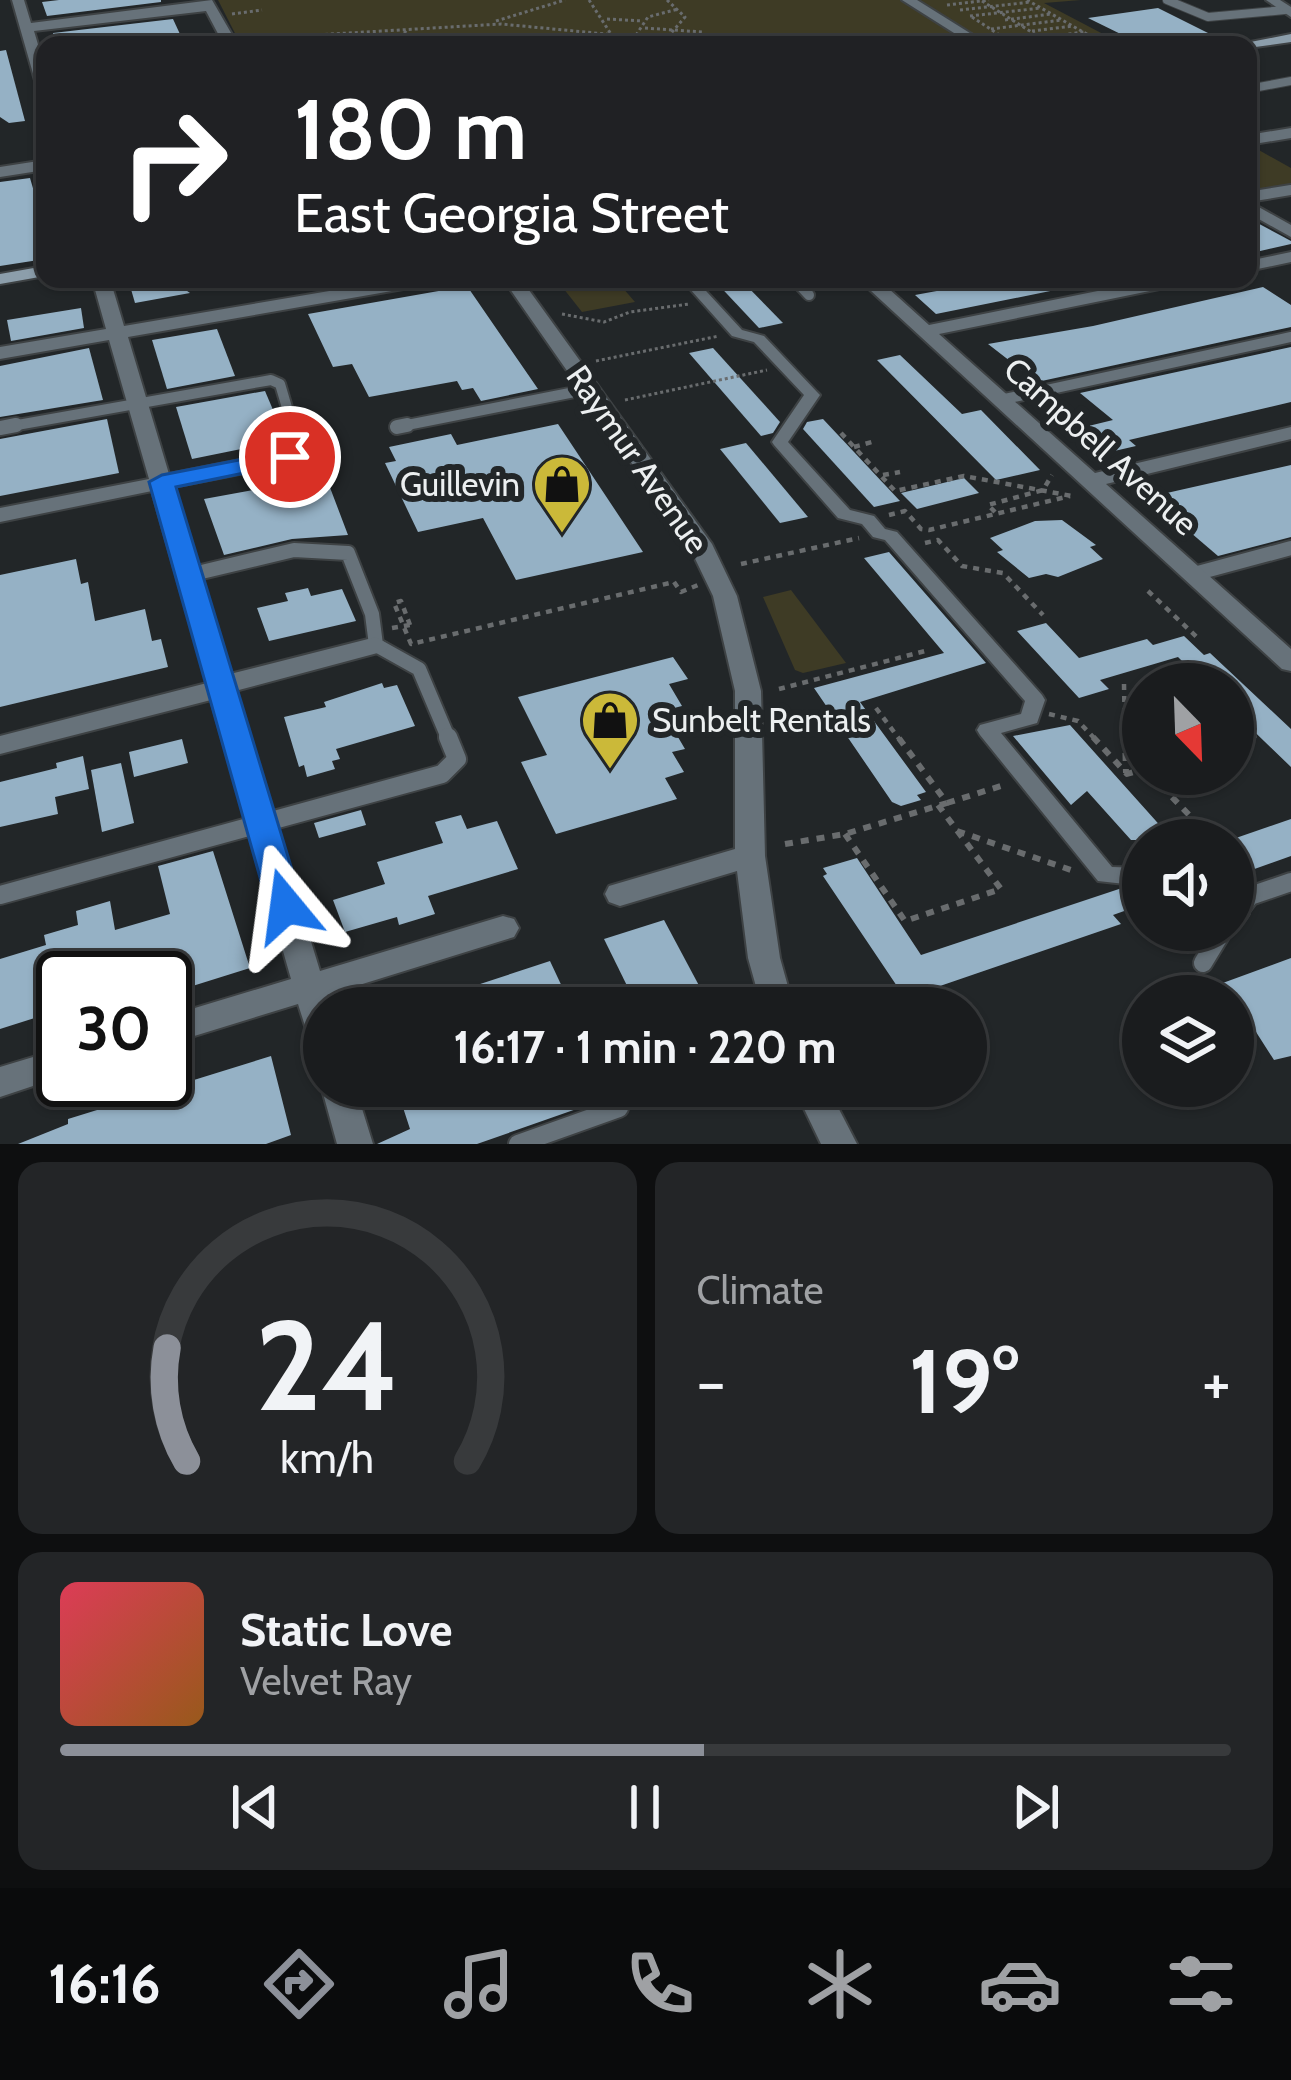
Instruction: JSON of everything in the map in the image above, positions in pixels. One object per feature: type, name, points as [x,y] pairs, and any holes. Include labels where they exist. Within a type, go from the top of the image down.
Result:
[{"type":"main road","points":[[1257,43],[1291,38]]},
{"type":"main road","points":[[0,279],[36,273]]},
{"type":"street","points":[[18,0],[36,61]]},
{"type":"street","points":[[908,0],[967,36]]},
{"type":"street","points":[[5,22],[210,8],[226,36]]},
{"type":"street","points":[[1257,139],[1291,133]]},
{"type":"street","points":[[0,172],[36,166]]},
{"type":"street","points":[[1257,208],[1291,232]]},
{"type":"street","points":[[1257,264],[1291,257]]},
{"type":"street","points":[[104,288],[309,987]]},
{"type":"street","points":[[0,353],[347,288]]},
{"type":"street","name":"Raymur Avenue","points":[[518,288],[700,544],[736,625],[748,691],[750,856],[772,987]]},
{"type":"street","points":[[696,288],[736,333],[759,339],[812,395],[781,442],[844,514],[891,536],[1035,700],[1030,718],[987,730],[1106,875],[1122,876]]},
{"type":"street","name":"Campbell Avenue","points":[[877,288],[1000,400],[1081,490],[1194,574],[1291,663]]},
{"type":"street","points":[[925,332],[1140,288]]},
{"type":"street","points":[[1081,490],[1291,433]]},
{"type":"street","points":[[0,515],[290,457]]},
{"type":"street","points":[[0,746],[376,645]]},
{"type":"street","points":[[620,894],[750,856]]},
{"type":"street","points":[[312,987],[503,928]]},
{"type":"street","points":[[192,1023],[303,990]]},
{"type":"street","points":[[0,1082],[36,1071]]},
{"type":"street","points":[[344,1107],[355,1144]]},
{"type":"street","points":[[820,1107],[839,1144]]},
{"type":"lane","points":[[1167,0],[1185,14],[1205,18],[1282,5]]},
{"type":"lane","points":[[1257,87],[1291,81]]},
{"type":"lane","points":[[1257,199],[1291,190]]},
{"type":"lane","points":[[802,288],[809,295]]},
{"type":"lane","points":[[1000,400],[1291,337]]},
{"type":"lane","points":[[0,428],[254,380],[278,381],[295,422],[290,457]]},
{"type":"lane","points":[[397,427],[590,388]]},
{"type":"lane","points":[[0,895],[442,774],[457,759],[419,669],[376,645],[372,614],[348,554],[341,549],[316,548],[189,575]]},
{"type":"lane","points":[[1194,574],[1291,548]]},
{"type":"lane","points":[[1254,895],[1291,882]]},
{"type":"lane","points":[[1202,964],[1210,951]]},
{"type":"lane","points":[[518,1144],[620,1108]]},
{"type":"path","points":[[305,36],[468,25],[514,18],[565,0]]},
{"type":"path","points":[[589,0],[612,34]]},
{"type":"path","points":[[667,0],[686,17],[669,36]]},
{"type":"path","points":[[925,11],[986,0],[1038,36]]},
{"type":"path","points":[[960,10],[1029,1],[1091,36]]},
{"type":"path","points":[[210,8],[262,10]]},
{"type":"path","points":[[605,19],[643,21],[678,8]]},
{"type":"path","points":[[970,16],[1041,8]]},
{"type":"path","points":[[1004,20],[1051,14]]},
{"type":"path","points":[[991,29],[1062,20]]},
{"type":"path","points":[[643,21],[645,28]]},
{"type":"path","points":[[468,25],[541,26],[640,36]]},
{"type":"path","points":[[1032,31],[1073,26]]},
{"type":"path","points":[[636,35],[645,28],[702,32]]},
{"type":"path","points":[[1046,29],[1065,36],[1084,32]]},
{"type":"path","points":[[404,31],[410,36]]},
{"type":"path","points":[[562,314],[604,322],[630,312],[707,301]]},
{"type":"path","points":[[596,361],[736,333]]},
{"type":"path","points":[[626,400],[748,374]]},
{"type":"path","points":[[841,434],[896,491],[964,476],[1042,490],[1081,490]]},
{"type":"path","points":[[854,447],[872,442]]},
{"type":"path","points":[[996,513],[988,505],[1042,490],[1055,470]]},
{"type":"path","points":[[881,476],[901,472]]},
{"type":"path","points":[[742,564],[873,527],[905,511],[921,529],[929,530],[1081,490]]},
{"type":"path","points":[[929,530],[962,566],[1003,573],[1043,615]]},
{"type":"path","points":[[902,548],[938,540]]},
{"type":"path","points":[[410,625],[401,601],[394,603],[411,644],[674,582],[681,592],[704,580]]},
{"type":"path","points":[[1148,591],[1200,640]]},
{"type":"path","points":[[779,689],[929,650]]},
{"type":"path","points":[[845,834],[905,921],[1001,889],[876,708]]},
{"type":"path","points":[[1032,710],[1078,721],[1122,768]]},
{"type":"path","points":[[1254,736],[1258,735]]},
{"type":"path","points":[[785,844],[845,834],[1026,778]]},
{"type":"path","points":[[1169,795],[1192,819]]},
{"type":"path","points":[[957,831],[1075,871],[1106,875]]},
{"type":"shaded area","points":[[218,0],[903,0],[961,36],[236,36]]},
{"type":"shaded area","points":[[915,0],[1081,0],[1044,3],[1107,36],[977,36]]},
{"type":"shaded area","points":[[1257,149],[1291,168],[1291,186],[1257,192]]},
{"type":"shaded area","points":[[563,288],[623,288],[635,302],[582,312]]},
{"type":"shaded area","points":[[791,590],[846,663],[803,673],[795,670],[763,597]]},
{"type":"building","points":[[42,2],[161,2],[47,16]]},
{"type":"building","points":[[1158,8],[1214,36],[1125,36],[1088,18]]},
{"type":"building","points":[[173,19],[181,36],[54,36]]},
{"type":"building","points":[[6,50],[25,121],[9,123],[0,117],[0,51]]},
{"type":"building","points":[[30,178],[36,199],[36,260],[0,266],[0,182]]},
{"type":"building","points":[[1257,223],[1291,241],[1257,252]]},
{"type":"building","points":[[1263,287],[1291,305],[1291,327],[1037,382],[988,344],[1093,326]]},
{"type":"building","points":[[131,288],[183,288],[190,293],[135,303]]},
{"type":"building","points":[[468,288],[538,389],[481,401],[473,388],[462,390],[457,381],[369,397],[352,364],[333,367],[308,314]]},
{"type":"building","points":[[721,288],[749,288],[783,323],[759,328]]},
{"type":"building","points":[[953,288],[1065,288],[936,314],[915,295]]},
{"type":"building","points":[[81,308],[84,328],[11,341],[7,320]]},
{"type":"building","points":[[217,329],[235,376],[167,389],[152,340]]},
{"type":"building","points":[[1291,347],[1291,402],[1129,440],[1136,446],[1097,455],[1068,431],[1113,420],[1080,393]]},
{"type":"building","points":[[89,348],[103,400],[0,417],[0,366]]},
{"type":"building","points":[[713,348],[780,422],[773,433],[761,436],[689,353]]},
{"type":"building","points":[[900,355],[962,414],[981,410],[1040,470],[996,480],[877,360]]},
{"type":"building","points":[[265,391],[282,431],[281,441],[192,459],[176,407]]},
{"type":"building","points":[[107,419],[119,473],[0,496],[0,439]]},
{"type":"building","points":[[823,419],[900,501],[874,507],[803,429],[807,422]]},
{"type":"building","points":[[558,424],[643,552],[516,580],[483,518],[418,532],[385,463],[396,461],[389,447],[451,434],[457,445]]},
{"type":"building","points":[[746,443],[808,517],[780,523],[720,449]]},
{"type":"building","points":[[1291,465],[1291,537],[1218,556],[1149,497]]},
{"type":"building","points":[[326,477],[348,535],[292,539],[224,555],[204,499]]},
{"type":"building","points":[[964,478],[979,493],[917,509],[901,493]]},
{"type":"building","points":[[1062,520],[1096,545],[1090,547],[1103,559],[1058,577],[1029,578],[997,552],[1003,550],[990,538],[1035,521]]},
{"type":"building","points":[[889,552],[986,663],[860,702],[926,792],[917,795],[921,800],[901,806],[892,802],[814,688],[944,653],[864,558]]},
{"type":"building","points":[[76,559],[81,584],[88,582],[95,621],[145,609],[152,641],[161,639],[168,667],[0,707],[0,575]]},
{"type":"building","points":[[308,588],[311,596],[342,589],[356,621],[269,641],[257,608],[288,601],[285,593]]},
{"type":"building","points":[[1046,623],[1079,658],[1147,639],[1153,645],[1184,636],[1221,663],[1184,663],[1178,657],[1158,663],[1122,663],[1122,674],[1100,680],[1109,689],[1079,698],[1017,631]]},
{"type":"building","points":[[673,657],[688,679],[669,684],[682,706],[670,709],[683,730],[675,732],[685,749],[672,752],[684,772],[665,778],[677,799],[556,834],[521,762],[547,755],[518,697]]},
{"type":"building","points":[[382,683],[384,688],[397,685],[415,726],[336,749],[340,759],[332,761],[335,769],[307,777],[304,765],[299,767],[284,717],[326,707],[324,702]]},
{"type":"building","points":[[1254,694],[1291,729],[1291,767],[1254,731]]},
{"type":"building","points":[[1070,725],[1122,783],[1122,795],[1133,795],[1154,819],[1122,819],[1122,830],[1087,791],[1071,805],[1013,736]]},
{"type":"building","points":[[182,739],[188,763],[134,777],[129,752]]},
{"type":"building","points":[[83,756],[89,789],[55,797],[58,814],[0,827],[0,782],[57,768],[56,763]]},
{"type":"building","points":[[121,763],[134,823],[102,832],[91,770]]},
{"type":"building","points":[[361,810],[366,825],[319,838],[314,823]]},
{"type":"building","points":[[461,815],[467,829],[497,821],[518,869],[428,896],[435,914],[399,925],[397,917],[345,932],[333,900],[385,884],[377,862],[443,843],[435,822]]},
{"type":"building","points":[[1291,819],[1291,856],[1254,869],[1254,832]]},
{"type":"building","points":[[213,851],[250,968],[192,986],[192,951],[36,951],[36,1018],[0,1029],[0,959],[46,945],[44,935],[78,925],[76,911],[110,901],[115,930],[170,914],[158,866]]},
{"type":"building","points":[[857,858],[921,955],[1122,888],[1122,912],[1113,915],[1121,924],[937,987],[898,987],[823,876],[827,874],[823,868]]},
{"type":"building","points":[[664,920],[700,987],[628,987],[604,939]]},
{"type":"building","points":[[1291,958],[1291,1056],[1274,1060],[1254,1029],[1254,975],[1245,975]]},
{"type":"building","points":[[550,961],[562,987],[471,987]]},
{"type":"building","points":[[271,1056],[291,1135],[266,1144],[18,1144],[68,1124],[68,1119],[107,1107],[192,1107],[192,1081]]},
{"type":"building","points":[[403,1107],[582,1107],[477,1144],[377,1144],[410,1129]]},
{"type":"place","name":"Guillevin","points":[[562,535]]},
{"type":"place","name":"Sunbelt Rentals","points":[[610,771]]},
{"type":"route","points":[[286,906],[162,482],[290,457]]}]
